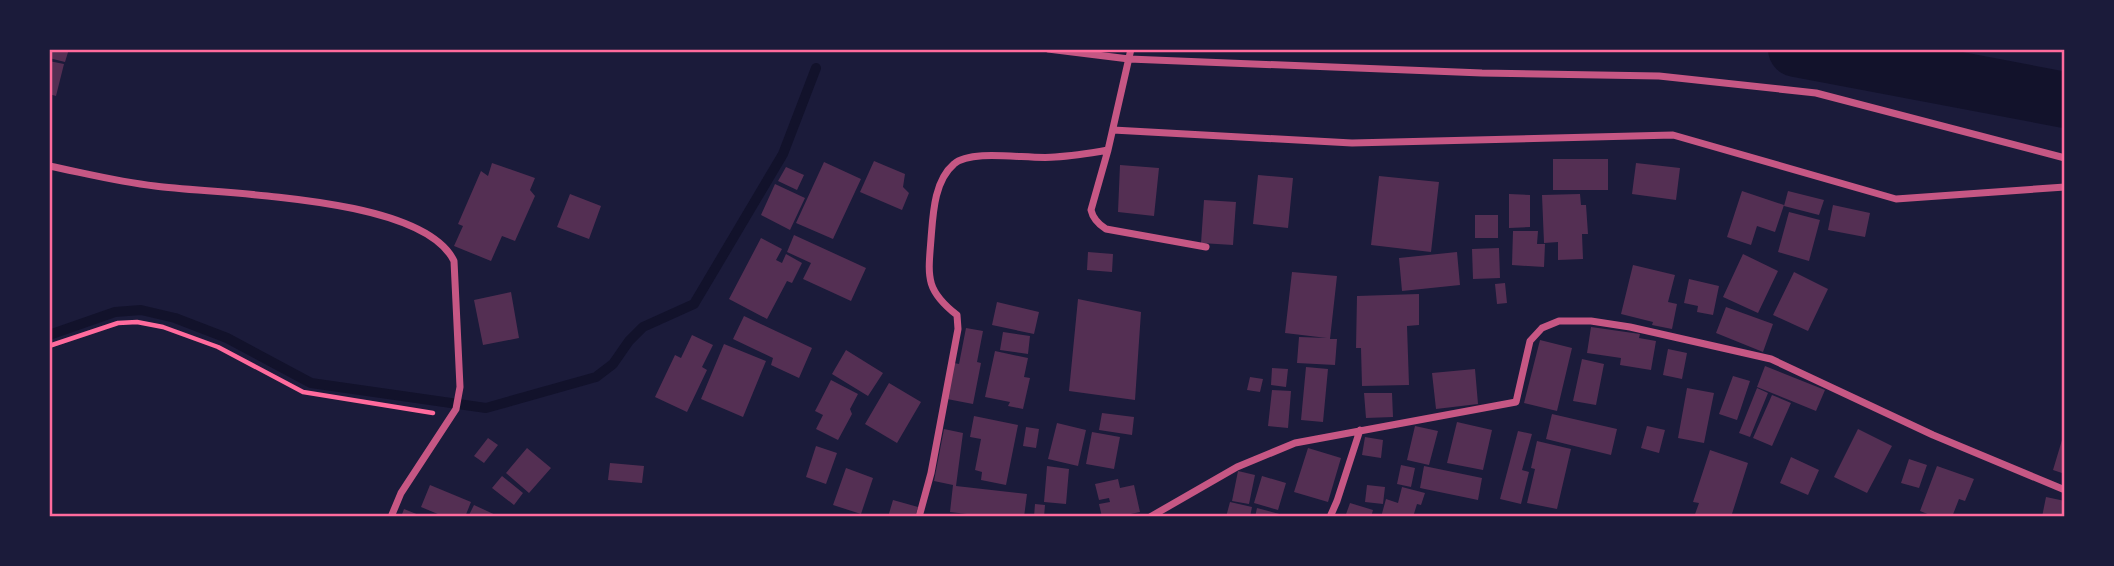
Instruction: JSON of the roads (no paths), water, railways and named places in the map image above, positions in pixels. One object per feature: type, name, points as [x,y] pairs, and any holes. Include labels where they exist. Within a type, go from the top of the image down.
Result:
[{"type":"street","points":[[1048,49],[1129,59],[1482,74],[1659,76],[1790,90],[1816,93],[2065,158]]},
{"type":"street","points":[[1131,49],[1091,210],[1093,218],[1106,229],[1206,247]]},
{"type":"street","points":[[1112,130],[1352,143],[1673,135],[1896,199],[2065,187]]},
{"type":"street","points":[[919,517],[931,473],[958,330],[957,314],[940,300],[931,288],[929,260],[932,226],[938,190],[945,175],[953,164],[971,156],[1053,158],[1108,150]]},
{"type":"street","points":[[49,166],[154,186],[320,201],[376,213],[430,235],[447,248],[454,261],[460,387],[454,412],[401,493],[391,517]]},
{"type":"street","points":[[1150,517],[1267,453],[1295,443],[1516,402],[1530,341],[1542,328],[1559,321],[1591,321],[1630,327],[1771,359],[1933,435],[2065,490]]},
{"type":"street","points":[[1330,517],[1360,430]]},
{"type":"waterway","points":[[1796,49],[2065,100]]},
{"type":"waterway","points":[[49,335],[115,312],[141,310],[175,318],[227,338],[311,383],[486,408],[596,377],[613,364],[643,327],[694,304],[783,154],[816,68]]}]
